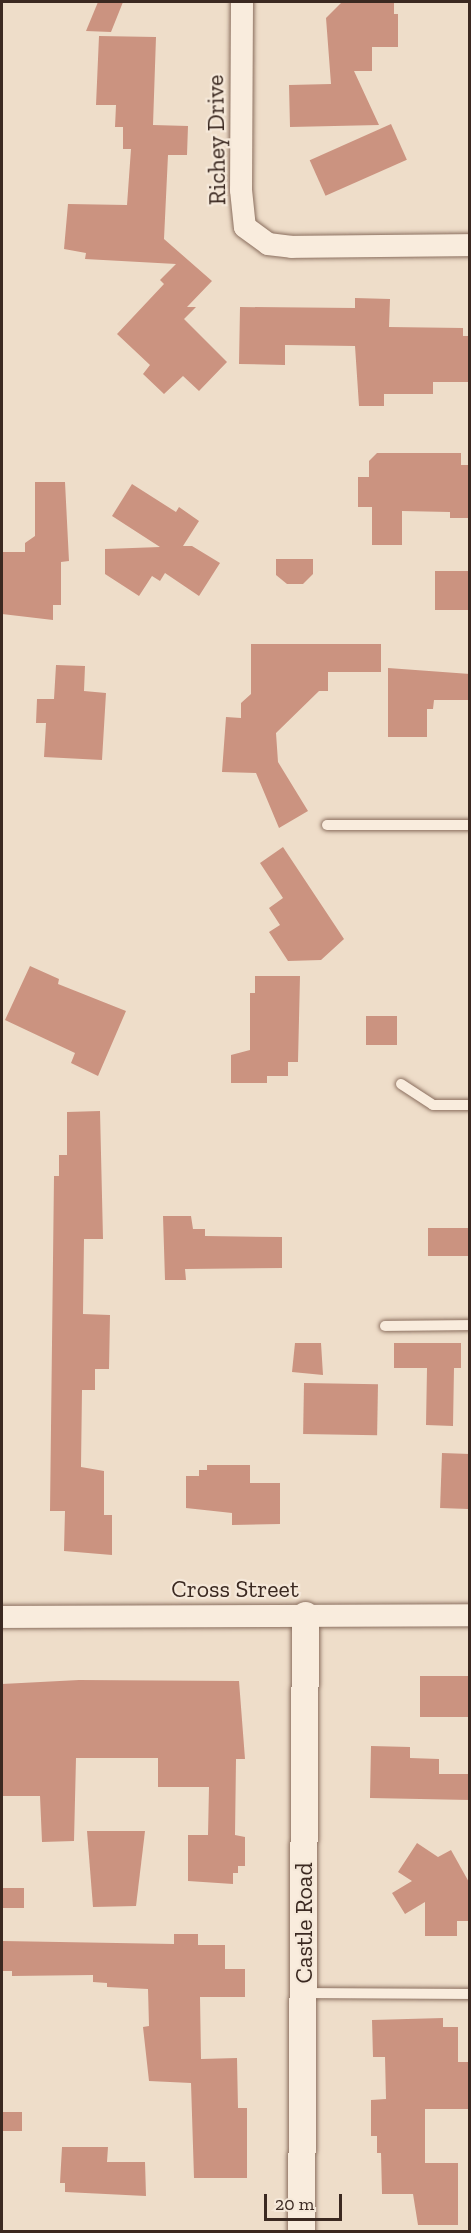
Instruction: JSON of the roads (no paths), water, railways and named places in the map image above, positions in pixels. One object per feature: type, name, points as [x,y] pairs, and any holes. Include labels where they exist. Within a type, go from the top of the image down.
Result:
[{"type":"street","name":"Richey Drive","points":[[242,2],[241,190],[245,227],[268,244],[292,247],[470,245]]},
{"type":"street","name":"Castle Road","points":[[301,2232],[305,1615]]},
{"type":"street","name":"Cross Street","points":[[2,1617],[470,1615]]},
{"type":"lane","points":[[327,825],[470,825]]},
{"type":"lane","points":[[401,1084],[434,1106],[470,1105]]},
{"type":"lane","points":[[385,1326],[470,1325]]},
{"type":"lane","points":[[303,1993],[470,1994]]}]
